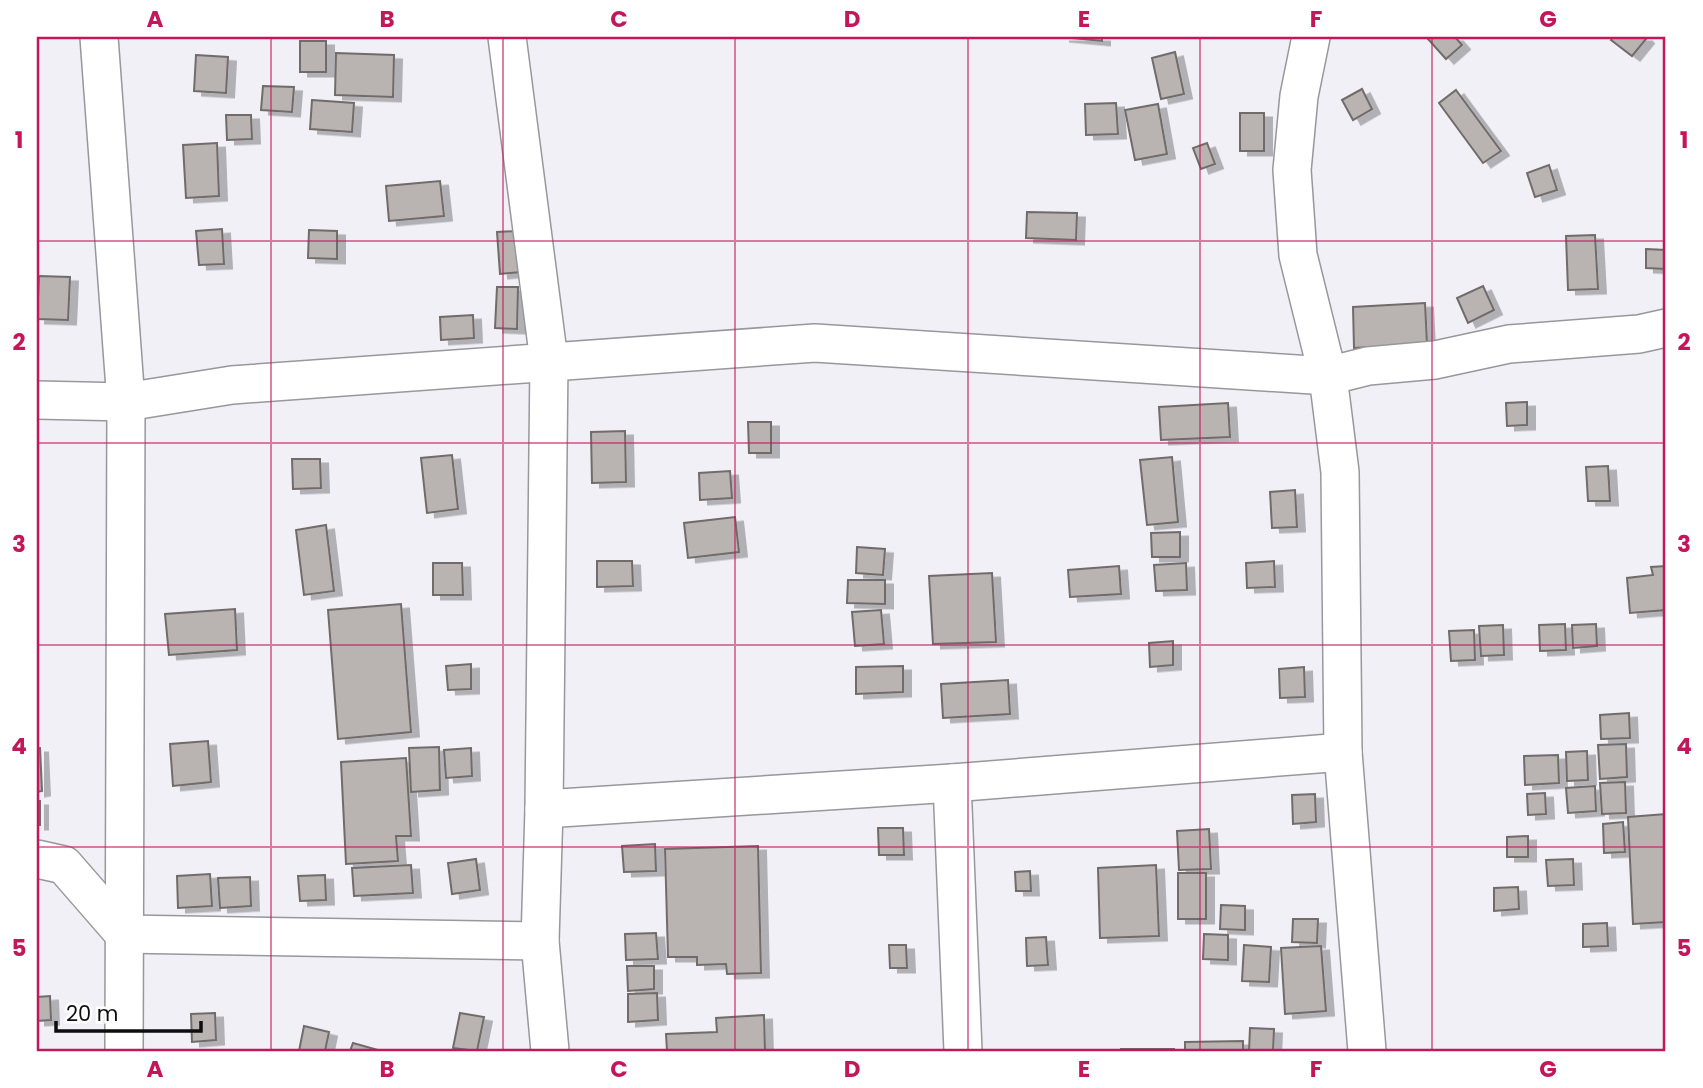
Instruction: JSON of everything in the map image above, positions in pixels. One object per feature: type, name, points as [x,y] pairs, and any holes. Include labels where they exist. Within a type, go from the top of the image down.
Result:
[{"type":"street","points":[[99,37],[126,402],[124,1051]]},
{"type":"street","points":[[508,37],[549,361],[540,941],[550,1051]]},
{"type":"street","points":[[1311,37],[1299,96],[1292,170],[1298,255],[1328,376],[1340,472],[1343,752],[1367,1051]]},
{"type":"street","points":[[37,400],[126,402],[232,385],[815,343],[1328,376],[1368,366],[1435,360],[1509,344],[1639,334],[1666,328]]},
{"type":"street","points":[[544,809],[952,783],[1343,752]]},
{"type":"street","points":[[952,783],[963,1051]]},
{"type":"street","points":[[37,859],[64,865],[124,934],[540,941]]},
{"type":"building","points":[[1061,37],[1102,37],[1102,41]]},
{"type":"building","points":[[1455,37],[1462,45],[1446,59],[1427,38]]},
{"type":"building","points":[[1613,37],[1646,39],[1632,56],[1611,40]]},
{"type":"building","points":[[300,41],[326,41],[326,72],[300,72]]},
{"type":"building","points":[[1175,52],[1184,94],[1161,99],[1152,58]]},
{"type":"building","points":[[336,53],[394,55],[393,97],[335,95]]},
{"type":"building","points":[[196,55],[228,57],[226,93],[194,91]]},
{"type":"building","points":[[263,86],[294,87],[292,112],[261,110]]},
{"type":"building","points":[[1362,89],[1372,109],[1353,120],[1342,100]]},
{"type":"building","points":[[1456,90],[1501,151],[1483,163],[1439,103]]},
{"type":"building","points":[[312,100],[354,103],[352,132],[310,129]]},
{"type":"building","points":[[1116,103],[1118,134],[1086,135],[1085,104]]},
{"type":"building","points":[[1158,104],[1167,154],[1135,160],[1125,110]]},
{"type":"building","points":[[1240,113],[1264,113],[1264,151],[1240,151]]},
{"type":"building","points":[[226,115],[251,115],[252,139],[227,140]]},
{"type":"building","points":[[217,143],[219,196],[186,198],[183,145]]},
{"type":"building","points":[[1207,143],[1215,164],[1201,169],[1193,148]]},
{"type":"building","points":[[1549,165],[1557,190],[1535,197],[1527,173]]},
{"type":"building","points":[[440,181],[444,216],[389,221],[386,186]]},
{"type":"building","points":[[1027,212],[1077,213],[1076,240],[1026,238]]},
{"type":"building","points":[[222,229],[224,264],[199,265],[196,231]]},
{"type":"building","points":[[309,230],[337,231],[337,259],[308,258]]},
{"type":"building","points":[[517,231],[521,272],[500,274],[497,232]]},
{"type":"building","points":[[1595,235],[1598,289],[1568,290],[1566,236]]},
{"type":"building","points":[[1646,249],[1666,250],[1666,269],[1646,268]]},
{"type":"building","points":[[39,276],[70,277],[68,320],[37,319]]},
{"type":"building","points":[[1483,286],[1494,310],[1468,323],[1457,298]]},
{"type":"building","points":[[497,287],[518,287],[517,329],[495,328]]},
{"type":"building","points":[[1425,303],[1427,344],[1354,348],[1353,307]]},
{"type":"building","points":[[473,315],[474,338],[441,340],[440,317]]},
{"type":"building","points":[[1527,402],[1527,425],[1507,426],[1506,403]]},
{"type":"building","points":[[1228,403],[1230,437],[1161,440],[1159,407]]},
{"type":"building","points":[[748,422],[771,422],[771,453],[749,453]]},
{"type":"building","points":[[625,431],[626,482],[592,483],[591,432]]},
{"type":"building","points":[[452,455],[458,509],[427,513],[421,458]]},
{"type":"building","points":[[1172,457],[1178,522],[1147,525],[1140,460]]},
{"type":"building","points":[[292,459],[320,459],[321,488],[293,489]]},
{"type":"building","points":[[1608,466],[1610,501],[1588,501],[1586,467]]},
{"type":"building","points":[[730,471],[732,498],[700,500],[699,473]]},
{"type":"building","points":[[1295,490],[1297,527],[1272,528],[1270,492]]},
{"type":"building","points":[[735,517],[739,552],[688,558],[684,523]]},
{"type":"building","points":[[326,525],[334,591],[304,595],[296,530]]},
{"type":"building","points":[[1180,532],[1180,557],[1152,557],[1151,533]]},
{"type":"building","points":[[857,547],[885,549],[883,575],[856,573]]},
{"type":"building","points":[[597,561],[632,561],[633,586],[597,587]]},
{"type":"building","points":[[1274,561],[1275,587],[1247,588],[1246,563]]},
{"type":"building","points":[[433,563],[462,563],[463,595],[433,595]]},
{"type":"building","points":[[1186,563],[1187,590],[1156,591],[1154,565]]},
{"type":"building","points":[[1119,566],[1121,594],[1070,597],[1068,570]]},
{"type":"building","points":[[1666,566],[1666,610],[1630,613],[1627,578],[1653,575],[1651,567]]},
{"type":"building","points":[[992,573],[996,642],[933,644],[929,576]]},
{"type":"building","points":[[848,580],[885,580],[885,604],[847,603]]},
{"type":"building","points":[[401,604],[411,732],[338,739],[328,610]]},
{"type":"building","points":[[235,609],[237,650],[169,655],[165,614]]},
{"type":"building","points":[[881,610],[884,644],[855,646],[852,612]]},
{"type":"building","points":[[1565,624],[1566,650],[1540,651],[1539,625]]},
{"type":"building","points":[[1596,624],[1597,646],[1573,648],[1572,625]]},
{"type":"building","points":[[1503,625],[1504,655],[1481,656],[1479,626]]},
{"type":"building","points":[[1474,630],[1475,660],[1451,661],[1449,631]]},
{"type":"building","points":[[1173,641],[1173,665],[1150,667],[1149,643]]},
{"type":"building","points":[[471,664],[471,689],[448,690],[446,666]]},
{"type":"building","points":[[903,666],[903,692],[856,694],[856,667]]},
{"type":"building","points":[[1304,667],[1305,697],[1280,698],[1279,669]]},
{"type":"building","points":[[1008,680],[1010,714],[943,718],[941,684]]},
{"type":"building","points":[[1629,713],[1630,738],[1601,739],[1600,715]]},
{"type":"building","points":[[208,741],[211,782],[173,786],[170,744]]},
{"type":"building","points":[[1626,744],[1627,777],[1600,779],[1598,745]]},
{"type":"building","points":[[439,747],[440,790],[411,792],[409,748]]},
{"type":"building","points":[[37,748],[40,748],[42,791],[37,792]]},
{"type":"building","points":[[471,748],[472,776],[446,778],[444,750]]},
{"type":"building","points":[[1587,751],[1588,780],[1567,781],[1566,752]]},
{"type":"building","points":[[1558,755],[1559,783],[1525,785],[1524,756]]},
{"type":"building","points":[[406,758],[411,836],[396,836],[398,861],[346,864],[341,762]]},
{"type":"building","points":[[1625,782],[1626,813],[1602,814],[1600,783]]},
{"type":"building","points":[[1595,786],[1596,811],[1568,813],[1566,788]]},
{"type":"building","points":[[1545,793],[1546,814],[1528,815],[1527,794]]},
{"type":"building","points":[[1315,794],[1316,822],[1293,824],[1292,795]]},
{"type":"building","points":[[37,801],[40,801],[40,825],[37,825]]},
{"type":"building","points":[[1666,814],[1666,922],[1633,924],[1628,817]]},
{"type":"building","points":[[1623,822],[1625,852],[1604,853],[1603,824]]},
{"type":"building","points":[[878,828],[903,828],[904,855],[879,855]]},
{"type":"building","points":[[1209,829],[1211,869],[1179,870],[1177,831]]},
{"type":"building","points":[[1528,836],[1528,857],[1507,857],[1507,837]]},
{"type":"building","points":[[655,844],[656,871],[624,872],[622,846]]},
{"type":"building","points":[[758,846],[761,973],[727,974],[726,964],[697,965],[697,957],[668,957],[665,849]]},
{"type":"building","points":[[476,859],[480,890],[452,894],[448,863]]},
{"type":"building","points":[[1573,859],[1574,885],[1548,886],[1546,860]]},
{"type":"building","points":[[411,865],[413,893],[354,896],[352,868]]},
{"type":"building","points":[[1156,865],[1159,936],[1100,938],[1098,868]]},
{"type":"building","points":[[1030,871],[1031,891],[1016,891],[1015,872]]},
{"type":"building","points":[[1178,873],[1206,873],[1206,919],[1178,919]]},
{"type":"building","points":[[210,874],[212,906],[178,908],[177,876]]},
{"type":"building","points":[[325,875],[326,900],[300,901],[298,876]]},
{"type":"building","points":[[250,877],[251,906],[220,908],[218,878]]},
{"type":"building","points":[[1518,887],[1519,909],[1494,911],[1494,888]]},
{"type":"building","points":[[1221,905],[1245,906],[1245,930],[1220,929]]},
{"type":"building","points":[[1293,919],[1318,919],[1317,943],[1292,942]]},
{"type":"building","points":[[1607,923],[1608,946],[1583,947],[1583,924]]},
{"type":"building","points":[[656,933],[658,959],[626,960],[625,934]]},
{"type":"building","points":[[1204,934],[1228,935],[1228,960],[1203,959]]},
{"type":"building","points":[[1046,937],[1048,965],[1027,966],[1026,938]]},
{"type":"building","points":[[889,945],[906,945],[907,968],[890,968]]},
{"type":"building","points":[[1244,945],[1271,947],[1269,982],[1242,981]]},
{"type":"building","points":[[1321,946],[1326,1011],[1285,1014],[1281,948]]},
{"type":"building","points":[[627,966],[654,966],[654,989],[628,991]]},
{"type":"building","points":[[657,993],[658,1020],[628,1022],[628,994]]},
{"type":"building","points":[[50,996],[51,1020],[37,1021],[37,997]]},
{"type":"building","points":[[215,1013],[216,1040],[192,1042],[191,1014]]},
{"type":"building","points":[[460,1013],[484,1017],[477,1051],[453,1048]]},
{"type":"building","points":[[764,1015],[765,1051],[667,1051],[666,1034],[717,1032],[716,1018]]},
{"type":"building","points":[[304,1026],[329,1032],[325,1051],[299,1051]]},
{"type":"building","points":[[1250,1028],[1274,1029],[1273,1051],[1249,1051]]},
{"type":"building","points":[[1243,1041],[1243,1051],[1185,1051],[1185,1042]]},
{"type":"building","points":[[353,1043],[378,1050],[378,1051],[350,1051]]},
{"type":"building","points":[[1174,1049],[1174,1051],[1121,1051]]}]
